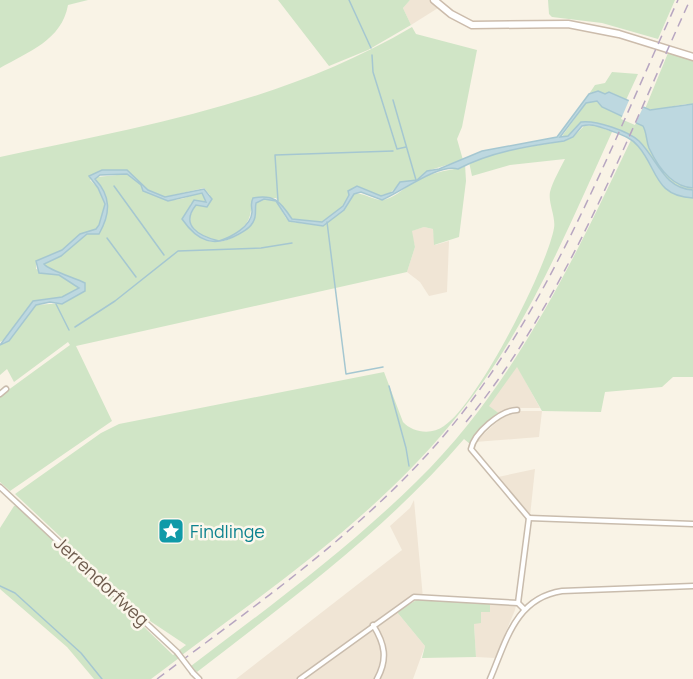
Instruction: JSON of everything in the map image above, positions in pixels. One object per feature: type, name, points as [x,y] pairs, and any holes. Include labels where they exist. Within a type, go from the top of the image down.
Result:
[{"type":"main road","points":[[434,0],[451,14],[472,25],[568,24],[619,34],[693,57]]},
{"type":"street","points":[[0,394],[6,389]]},
{"type":"street","points":[[517,410],[503,413],[476,437],[471,449],[529,518],[518,603]]},
{"type":"street","name":"Jerrendorfweg","points":[[0,487],[177,652],[199,679]]},
{"type":"street","points":[[529,518],[693,524]]},
{"type":"street","points":[[490,679],[513,624],[524,609],[545,595],[562,591],[693,586]]},
{"type":"street","points":[[300,679],[409,600],[420,596],[518,603],[524,609]]},
{"type":"street","points":[[373,626],[385,652],[383,666],[377,679]]},
{"type":"shaded area","points":[[410,0],[429,0],[438,8],[411,25],[403,8]]},
{"type":"shaded area","points":[[424,227],[433,229],[435,245],[449,241],[447,292],[429,296],[420,282],[407,272],[415,247],[411,231]]},
{"type":"shaded area","points":[[517,366],[540,408],[510,408],[500,414],[488,406]]},
{"type":"shaded area","points":[[509,411],[542,411],[539,437],[475,442]]},
{"type":"shaded area","points":[[535,469],[530,516],[498,477]]},
{"type":"shaded area","points":[[414,500],[423,598],[414,600],[397,612],[425,646],[413,679],[236,679],[402,550],[390,526],[410,508]]},
{"type":"shaded area","points":[[490,603],[516,605],[495,658],[476,657],[474,624],[480,612]]},
{"type":"green space","points":[[0,0],[88,0],[68,5],[65,17],[51,36],[42,44],[0,68]]},
{"type":"green space","points":[[278,0],[410,0],[403,8],[411,25],[368,50],[329,66]]},
{"type":"green space","points":[[548,0],[675,0],[658,39],[602,23],[552,17],[549,14]]},
{"type":"green space","points":[[412,27],[416,34],[477,50],[462,127],[457,139],[463,160],[427,171],[417,180],[400,182],[387,194],[378,195],[360,190],[349,195],[343,206],[322,222],[292,219],[276,198],[260,198],[251,203],[250,217],[243,228],[219,241],[198,233],[191,224],[192,211],[197,204],[207,207],[210,195],[204,188],[165,197],[148,190],[127,170],[102,170],[90,180],[98,188],[105,204],[99,225],[96,229],[80,234],[62,250],[36,261],[36,269],[59,275],[80,288],[62,297],[33,301],[15,329],[0,342],[0,157],[159,122],[263,93],[313,75],[363,53]]},
{"type":"green space","points":[[668,53],[693,61],[693,104],[645,109]]},
{"type":"green space","points":[[612,72],[638,74],[626,100],[610,92],[589,94],[595,85],[605,83]]},
{"type":"green space","points":[[596,101],[602,107],[643,126],[649,148],[661,168],[672,180],[685,187],[693,188],[693,190],[683,188],[668,179],[646,148],[634,137],[620,130],[603,124],[581,122],[568,136],[560,139],[586,103]]},
{"type":"green space","points":[[584,126],[598,126],[612,132],[541,284],[500,357],[476,392],[421,458],[357,519],[323,548],[182,655],[178,651],[186,645],[150,621],[15,494],[101,433],[119,424],[384,372],[403,422],[407,426],[428,432],[444,426],[458,413],[474,392],[525,303],[549,247],[554,228],[550,192],[565,159],[510,165],[472,176],[469,162],[509,150],[564,141],[573,137]]},
{"type":"green space","points":[[631,140],[639,147],[671,190],[681,196],[693,198],[693,377],[673,377],[662,387],[605,392],[601,412],[542,411],[517,367],[489,406],[500,414],[474,436],[470,444],[464,439],[434,472],[370,534],[197,672],[191,666],[363,531],[417,481],[452,444],[483,405],[539,320],[587,231]]},
{"type":"green space","points":[[465,164],[466,181],[459,237],[434,245],[433,229],[424,227],[412,231],[415,247],[407,272],[76,346],[112,421],[10,491],[0,482],[0,396],[70,345],[68,342],[14,382],[7,369],[0,375],[0,345],[9,341],[36,305],[64,303],[85,291],[73,279],[44,264],[62,255],[87,234],[99,234],[104,220],[105,205],[102,191],[95,179],[97,177],[127,174],[152,193],[167,200],[202,193],[206,202],[191,203],[184,222],[204,239],[216,242],[230,239],[247,229],[254,220],[256,203],[264,199],[276,201],[286,218],[292,222],[323,226],[354,194],[378,200],[386,199],[424,177],[462,168]]},
{"type":"green space","points":[[18,505],[173,655],[179,658],[151,679],[94,679],[67,647],[0,589],[0,528],[14,506]]},
{"type":"green space","points":[[418,599],[490,603],[490,612],[481,612],[481,623],[474,624],[476,657],[422,658],[425,646],[397,612]]},
{"type":"water","points":[[598,91],[605,94],[609,92],[650,110],[693,104],[693,188],[685,187],[672,180],[661,169],[649,148],[643,126],[602,107],[597,101],[586,103],[560,137],[568,136],[581,122],[603,124],[620,130],[646,148],[668,179],[683,188],[693,190],[693,198],[680,196],[664,187],[645,155],[632,140],[609,130],[589,125],[582,126],[573,137],[564,141],[510,150],[458,169],[441,170],[382,200],[361,192],[354,194],[344,210],[323,226],[289,221],[276,201],[264,199],[256,203],[255,217],[249,227],[239,234],[219,241],[234,234],[248,222],[251,217],[253,198],[266,197],[276,200],[292,219],[322,222],[343,206],[349,195],[348,191],[357,186],[381,196],[393,192],[400,182],[417,180],[427,171],[439,169],[482,151],[557,137],[589,94]]},
{"type":"water","points":[[102,170],[127,170],[148,190],[165,197],[204,189],[212,199],[207,207],[196,205],[190,218],[191,224],[198,233],[219,241],[200,238],[182,219],[194,200],[206,202],[202,193],[168,201],[143,191],[141,185],[127,174],[100,175],[95,179],[104,192],[107,212],[99,234],[87,234],[61,256],[44,264],[85,283],[85,291],[62,304],[50,302],[36,305],[9,341],[0,345],[33,301],[62,297],[79,288],[59,275],[39,273],[36,261],[62,250],[80,234],[96,229],[99,225],[105,204],[98,188],[89,176]]},
{"type":"pier","points":[[630,98],[644,105],[635,125],[621,119]]},
{"type":"waterway","points":[[349,0],[371,48]]},
{"type":"waterway","points":[[372,55],[373,72],[397,149],[406,147]]},
{"type":"waterway","points":[[393,100],[416,180]]},
{"type":"waterway","points":[[278,201],[275,155],[393,151]]},
{"type":"waterway","points":[[114,186],[164,255]]},
{"type":"waterway","points":[[327,222],[346,374],[383,367]]},
{"type":"waterway","points":[[107,238],[136,277]]},
{"type":"waterway","points":[[75,327],[115,301],[178,251],[261,248],[292,243]]},
{"type":"waterway","points":[[56,304],[69,330]]},
{"type":"waterway","points":[[389,386],[409,466]]},
{"type":"waterway","points":[[0,586],[15,593],[81,653],[102,679]]},
{"type":"railway","points":[[157,679],[319,556],[358,523],[395,488],[463,412],[497,365],[555,265],[607,160],[678,0]]},
{"type":"railway","points":[[466,422],[502,374],[564,272],[617,164],[690,0]]},
{"type":"place","name":"Findlinge","points":[[171,531]]}]
